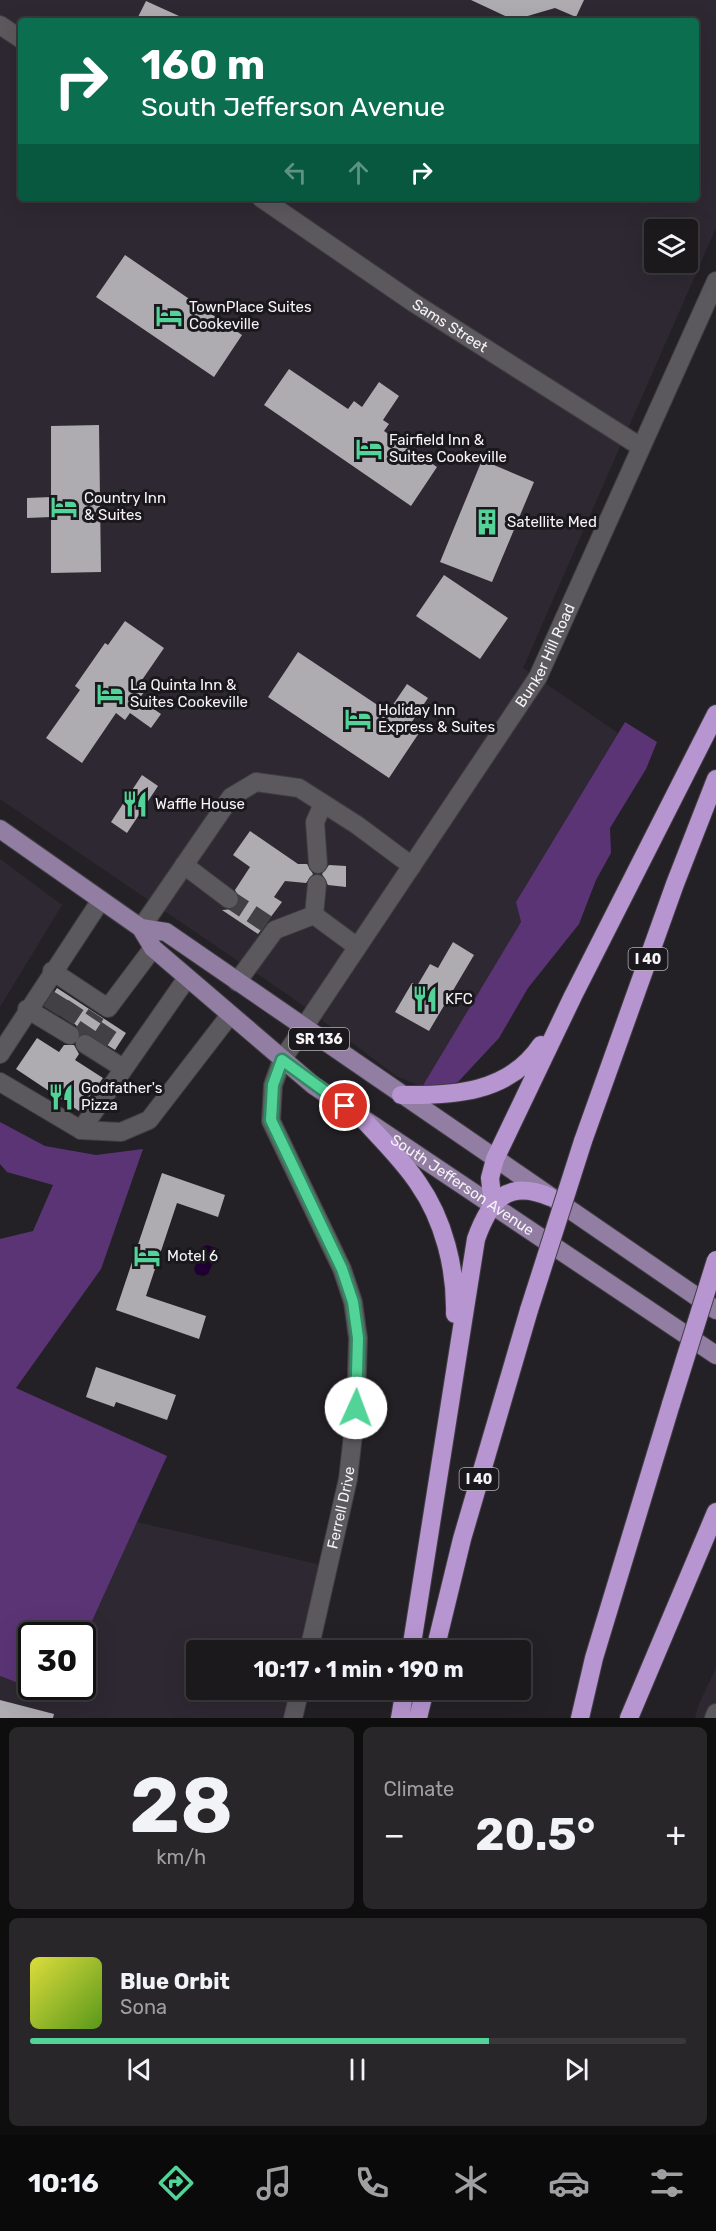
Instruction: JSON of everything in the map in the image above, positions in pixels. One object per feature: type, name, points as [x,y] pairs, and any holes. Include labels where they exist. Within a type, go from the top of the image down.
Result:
[{"type":"highway","points":[[493,1205],[490,1178],[495,1159],[573,996],[716,714]]},
{"type":"highway","name":"I 40","points":[[437,1640],[462,1539],[583,1141],[675,884],[716,779]]},
{"type":"highway","points":[[401,1095],[470,1093],[497,1084],[532,1059],[573,996]]},
{"type":"highway","points":[[361,1117],[419,1183],[437,1218],[451,1259],[455,1304],[453,1375]]},
{"type":"highway","points":[[413,1640],[472,1255],[481,1226],[493,1205],[510,1192],[528,1190],[550,1197]]},
{"type":"highway","points":[[580,1718],[594,1658],[716,1260]]},
{"type":"highway","points":[[629,1718],[716,1512]]},
{"type":"highway","points":[[400,1718],[403,1700]]},
{"type":"highway","points":[[418,1718],[422,1700]]},
{"type":"main road","name":"South Jefferson Avenue","points":[[0,829],[141,928],[153,948],[282,1060],[361,1117],[716,1355]]},
{"type":"main road","name":"South Jefferson Avenue","points":[[141,928],[166,932],[716,1310]]},
{"type":"street","points":[[0,25],[18,37]]},
{"type":"street","name":"Sams Street","points":[[265,201],[414,303],[641,447]]},
{"type":"street","name":"Bunker Hill Road","points":[[282,1060],[356,946],[538,677],[716,281]]},
{"type":"street","points":[[141,928],[231,797],[256,782],[299,788],[357,825],[412,866]]},
{"type":"street","points":[[318,864],[315,822],[323,804]]},
{"type":"street","points":[[184,865],[229,898]]},
{"type":"street","points":[[314,915],[317,884]]},
{"type":"street","points":[[0,1053],[101,900]]},
{"type":"street","points":[[314,915],[356,946]]},
{"type":"street","points":[[237,982],[271,927],[314,915]]},
{"type":"street","points":[[52,971],[74,992],[105,1013],[153,948]]},
{"type":"street","points":[[81,1130],[188,978]]},
{"type":"street","points":[[27,1009],[71,1031],[123,1068]]},
{"type":"street","points":[[0,1082],[81,1130],[121,1132],[149,1120],[230,1015]]},
{"type":"street","name":"Ferrell Drive","points":[[282,1060],[273,1085],[271,1120],[342,1269],[353,1302],[358,1338],[356,1408],[348,1479],[311,1640]]},
{"type":"street","points":[[293,1718],[297,1700]]},
{"type":"street","points":[[714,1718],[716,1713]]},
{"type":"shaded area","points":[[0,0],[716,0],[716,228],[698,269],[698,219],[644,219],[644,273],[696,273],[523,668],[618,733],[516,902],[521,922],[422,1087],[396,1076],[294,999],[0,799]]},
{"type":"shaded area","points":[[625,722],[657,742],[646,769],[610,828],[611,853],[596,880],[579,924],[528,988],[499,1038],[458,1082],[445,1087],[422,1087],[521,922],[516,902]]},
{"type":"shaded area","points":[[0,859],[62,905],[0,1007]]},
{"type":"shaded area","points":[[0,1122],[45,1146],[96,1155],[143,1149],[101,1269],[16,1388],[167,1456],[92,1622],[18,1622],[18,1683],[0,1676],[0,1239],[33,1231],[53,1185],[7,1172],[0,1164]]},
{"type":"shaded area","points":[[207,1245],[219,1249],[208,1274],[203,1276],[196,1274],[194,1269],[202,1247]]},
{"type":"shaded area","points":[[137,1522],[321,1565],[303,1640],[186,1640],[186,1700],[290,1700],[286,1718],[0,1718],[0,1676],[18,1683],[18,1700],[96,1700],[96,1622],[92,1622]]},
{"type":"shaded area","points":[[716,1668],[716,1718],[695,1718],[699,1704]]},
{"type":"building","points":[[471,0],[584,0],[576,17],[555,8],[521,18],[510,18]]},
{"type":"building","points":[[146,1],[183,18],[138,18]]},
{"type":"building","name":"TownPlace Suites Cookeville","points":[[125,255],[242,335],[214,377],[96,297]]},
{"type":"building","name":"Fairfield Inn & Suites Cookeville","points":[[289,369],[348,409],[354,401],[362,407],[379,382],[399,396],[383,420],[389,424],[384,431],[437,467],[411,506],[264,405]]},
{"type":"building","name":"Country Inn & Suites","points":[[99,425],[101,572],[51,573],[51,517],[27,518],[27,498],[51,497],[51,426]]},
{"type":"building","name":"Satellite Med","points":[[482,460],[534,482],[492,582],[440,562]]},
{"type":"building","points":[[444,575],[508,618],[480,659],[416,616]]},
{"type":"building","name":"La Quinta Inn & Suites Cookeville","points":[[125,621],[164,648],[142,680],[149,685],[139,699],[161,714],[151,728],[130,713],[125,720],[116,713],[82,763],[46,738],[80,690],[75,686],[105,643],[108,645]]},
{"type":"building","name":"Holiday Inn Express & Suites","points":[[298,652],[388,712],[407,684],[428,698],[409,726],[419,733],[389,778],[268,697]]},
{"type":"building","name":"Waffle House","points":[[142,775],[158,786],[127,833],[111,822]]},
{"type":"building","points":[[250,831],[298,864],[307,864],[313,874],[306,883],[285,881],[274,897],[282,902],[258,934],[222,910],[234,909],[240,901],[235,890],[250,867],[233,855]]},
{"type":"building","points":[[329,865],[346,866],[346,887],[328,885],[322,874]]},
{"type":"building","name":"KFC","points":[[453,942],[474,955],[429,1031],[395,1012],[412,983],[417,986],[430,964],[438,968]]},
{"type":"building","points":[[57,988],[126,1033],[115,1050],[90,1034],[81,1034],[76,1025],[45,1006]]},
{"type":"building","points":[[37,1038],[59,1052],[64,1045],[74,1045],[79,1054],[75,1060],[103,1078],[79,1111],[16,1069]]},
{"type":"building","name":"Motel 6","points":[[162,1173],[225,1195],[218,1217],[177,1203],[146,1296],[206,1316],[199,1339],[116,1310]]},
{"type":"building","points":[[96,1367],[176,1395],[167,1420],[116,1402],[114,1407],[86,1397]]},
{"type":"building","points":[[0,1700],[54,1714],[53,1718],[0,1718]]},
{"type":"tunnel","points":[[229,899],[267,924]]},
{"type":"tunnel","points":[[51,1011],[63,992]]},
{"type":"tunnel","points":[[66,1020],[78,1002]]},
{"type":"tunnel","points":[[78,1041],[96,1014]]},
{"type":"tunnel","points":[[99,1042],[111,1024]]},
{"type":"place","name":"TownPlace Suites Cookeville","points":[[169,316]]},
{"type":"place","name":"Fairfield Inn & Suites Cookeville","points":[[369,449]]},
{"type":"place","name":"Country Inn & Suites","points":[[64,507]]},
{"type":"place","name":"Satellite Med","points":[[487,522]]},
{"type":"place","name":"La Quinta Inn & Suites Cookeville","points":[[110,694]]},
{"type":"place","name":"Holiday Inn Express & Suites","points":[[358,719]]},
{"type":"place","name":"Waffle House","points":[[135,804]]},
{"type":"place","name":"KFC","points":[[425,999]]},
{"type":"place","name":"Godfather's Pizza","points":[[61,1097]]},
{"type":"place","name":"Motel 6","points":[[147,1256]]},
{"type":"route","points":[[345,1106],[313,1085],[282,1060],[273,1085],[271,1120],[342,1269],[353,1302],[358,1338],[356,1408]]}]
